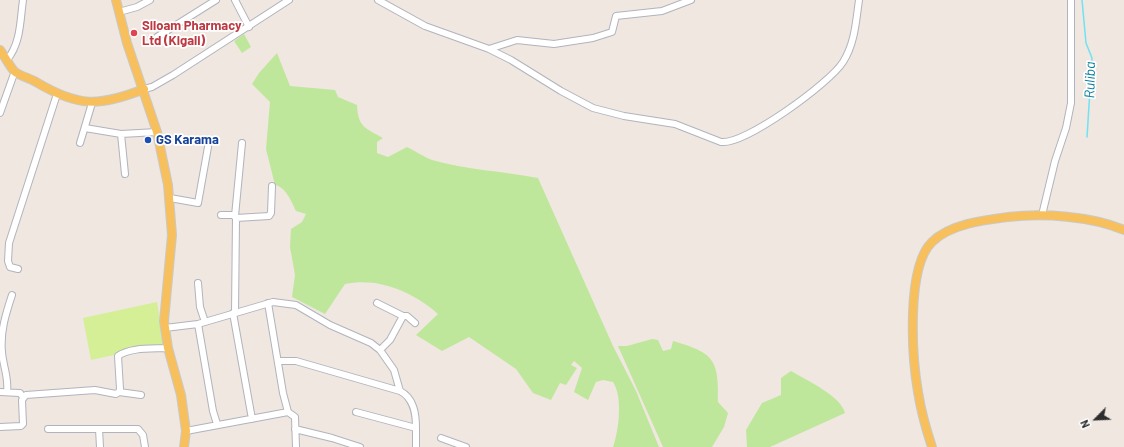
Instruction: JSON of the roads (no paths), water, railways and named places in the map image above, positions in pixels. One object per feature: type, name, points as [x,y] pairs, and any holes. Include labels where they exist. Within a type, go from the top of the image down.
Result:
[{"type":"main road","points":[[116,0],[127,43],[144,89],[157,132],[170,198],[172,235],[164,307],[165,328],[168,348],[181,395],[186,431],[184,447]]},
{"type":"main road","points":[[0,50],[14,71],[57,94],[92,103],[107,102],[144,89]]},
{"type":"main road","points":[[932,447],[921,410],[916,372],[913,296],[920,262],[932,242],[959,226],[985,220],[1042,215],[1104,223],[1124,230]]},
{"type":"street","points":[[7,60],[14,52],[17,43],[23,0]]},
{"type":"street","points":[[119,12],[137,7],[150,0]]},
{"type":"street","points":[[157,37],[216,0]]},
{"type":"street","points":[[235,0],[249,27]]},
{"type":"street","points":[[144,89],[152,88],[289,0]]},
{"type":"street","points":[[378,0],[425,26],[489,49],[511,60],[561,91],[593,108],[624,116],[675,124],[721,142],[728,143],[737,140],[807,97],[838,69],[852,45],[859,0]]},
{"type":"street","points":[[489,49],[517,40],[554,44],[593,38],[612,32],[616,16],[662,11],[691,0]]},
{"type":"street","points":[[1042,215],[1055,161],[1066,128],[1072,103],[1070,0]]},
{"type":"street","points":[[0,113],[3,94],[14,71]]},
{"type":"street","points":[[18,269],[10,267],[8,261],[9,243],[57,94]]},
{"type":"street","points":[[80,143],[92,103]]},
{"type":"street","points":[[85,128],[121,134],[157,132]]},
{"type":"street","points":[[121,134],[125,174]]},
{"type":"street","points":[[242,143],[236,217],[234,313],[252,419]]},
{"type":"street","points":[[170,198],[198,203],[208,147]]},
{"type":"street","points":[[221,215],[236,217],[269,216],[271,213],[272,186]]},
{"type":"street","points":[[198,283],[200,307],[205,322]]},
{"type":"street","points":[[7,392],[8,384],[2,350],[4,323],[12,295]]},
{"type":"street","points":[[165,328],[198,324],[268,303],[285,302],[296,305],[330,325],[372,343],[380,350],[394,370],[400,391]]},
{"type":"street","points":[[377,302],[403,316],[407,316],[415,322]]},
{"type":"street","points":[[268,303],[283,393],[288,412]]},
{"type":"street","points":[[380,350],[390,340],[403,316]]},
{"type":"street","points":[[198,324],[213,411],[217,424]]},
{"type":"street","points":[[119,392],[118,356],[122,353],[140,350],[168,348]]},
{"type":"street","points":[[278,361],[296,361],[400,391],[408,396],[414,409],[416,447]]},
{"type":"street","points":[[23,397],[26,395],[95,390],[113,394],[119,392],[141,395]]},
{"type":"street","points":[[0,392],[20,393],[23,397],[23,424],[18,427],[0,427]]},
{"type":"street","points":[[186,431],[217,424],[288,412],[295,416],[296,447]]},
{"type":"street","points":[[356,412],[416,428]]},
{"type":"street","points":[[99,428],[100,447]]},
{"type":"street","points":[[48,429],[138,429],[143,435],[145,447]]},
{"type":"street","points":[[295,429],[332,438],[360,447]]},
{"type":"street","points":[[441,438],[466,447]]},
{"type":"waterway","name":"Ruliba","points":[[1082,0],[1086,43],[1092,58],[1087,137]]},
{"type":"place","name":"Siloam Pharmacy Ltd (Kigali)","points":[[134,33]]},
{"type":"place","name":"GS Karama","points":[[148,140]]}]
